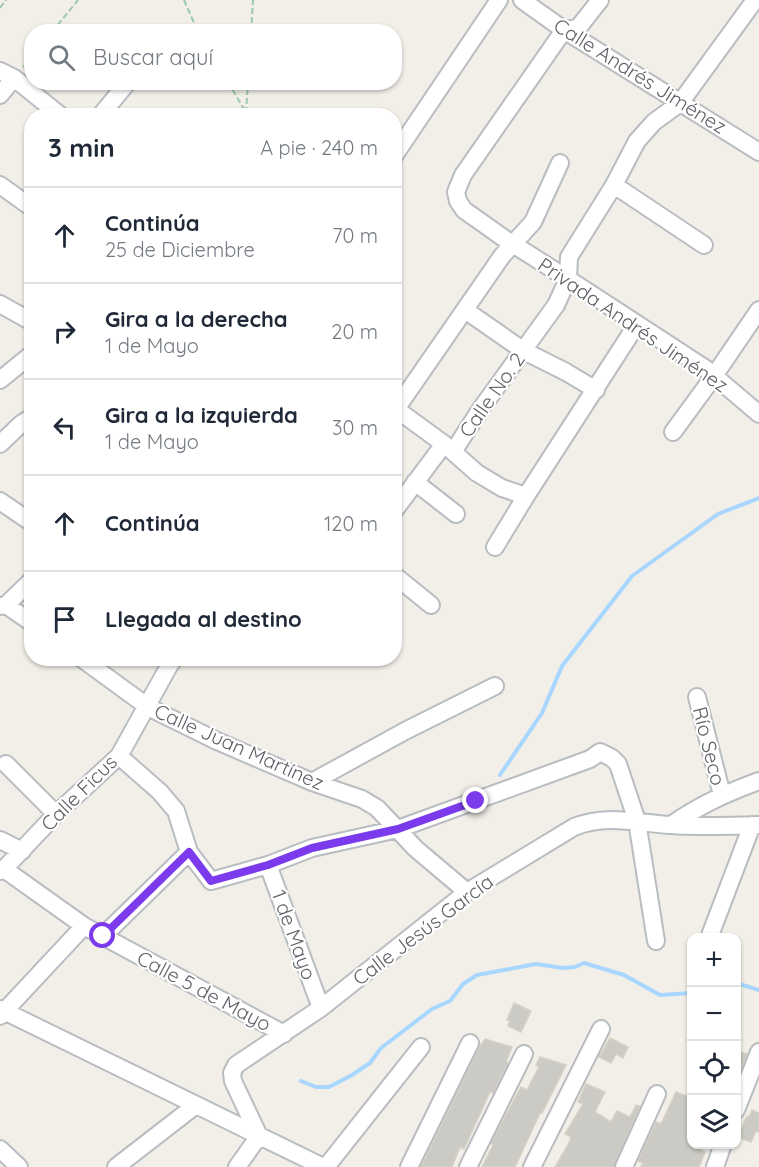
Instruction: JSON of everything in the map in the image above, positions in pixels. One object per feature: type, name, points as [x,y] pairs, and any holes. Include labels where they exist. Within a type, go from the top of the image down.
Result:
[{"type":"street","points":[[402,144],[499,0]]},
{"type":"street","name":"Calle Andrés Jiménez","points":[[522,0],[564,30],[759,152]]},
{"type":"street","points":[[564,30],[578,28],[600,0]]},
{"type":"street","name":"Calle No. 2","points":[[402,416],[448,448],[480,411],[556,305],[568,279],[569,257],[614,184],[637,141],[654,122],[680,102],[755,0]]},
{"type":"street","name":"Privada Andrés Jiménez","points":[[564,30],[463,175],[456,192],[458,201],[464,210],[509,242],[714,376],[759,414]]},
{"type":"street","points":[[0,95],[7,75],[24,88]]},
{"type":"street","points":[[27,90],[50,108]]},
{"type":"street","points":[[107,108],[121,90]]},
{"type":"street","points":[[402,401],[502,256],[509,242],[533,222],[560,163]]},
{"type":"street","points":[[614,184],[704,245]]},
{"type":"street","points":[[0,185],[24,202]]},
{"type":"street","points":[[0,304],[24,318]]},
{"type":"street","points":[[465,309],[524,351],[596,390]]},
{"type":"street","points":[[673,432],[759,310]]},
{"type":"street","points":[[495,547],[637,324]]},
{"type":"street","points":[[0,380],[24,360]]},
{"type":"street","points":[[0,444],[24,422]]},
{"type":"street","points":[[402,500],[415,482],[448,448],[477,473],[502,488],[526,496]]},
{"type":"street","points":[[415,482],[456,514]]},
{"type":"street","points":[[0,501],[24,518]]},
{"type":"street","points":[[402,581],[431,605]]},
{"type":"street","points":[[24,587],[3,605],[24,618]]},
{"type":"street","name":"Calle Juan Martínez","points":[[92,666],[148,706],[217,741],[312,782],[362,799],[377,808],[416,849],[467,892]]},
{"type":"street","name":"Calle Ficus","points":[[2,870],[56,814],[119,756],[169,666]]},
{"type":"street","points":[[312,782],[405,731],[495,686]]},
{"type":"street","name":"Río Seco","points":[[697,697],[722,795]]},
{"type":"street","points":[[268,865],[312,848],[398,829],[590,759],[600,753],[612,758],[618,764],[637,821],[656,941]]},
{"type":"street","name":"1 de Mayo","points":[[119,756],[160,792],[176,811],[189,852],[211,881],[268,865],[321,1008]]},
{"type":"street","points":[[6,764],[56,814]]},
{"type":"street","points":[[671,825],[696,808],[722,795],[759,781]]},
{"type":"street","name":"Calle Jesús García","points":[[259,1136],[233,1081],[232,1073],[236,1065],[321,1008],[467,892],[585,822],[611,819],[671,825],[755,825]]},
{"type":"street","points":[[711,933],[755,825]]},
{"type":"street","points":[[0,840],[22,851]]},
{"type":"street","points":[[103,936],[189,852]]},
{"type":"street","name":"Calle 5 de Mayo","points":[[2,870],[84,926],[284,1034]]},
{"type":"street","points":[[84,926],[2,1012],[325,1167],[421,1047]]},
{"type":"street","points":[[532,1167],[601,1029]]},
{"type":"street","points":[[409,1167],[470,1043]]},
{"type":"street","points":[[741,1097],[759,1052]]},
{"type":"street","points":[[468,1167],[524,1054]]},
{"type":"street","points":[[624,1167],[657,1094]]},
{"type":"street","points":[[116,1167],[196,1105]]},
{"type":"street","points":[[237,1167],[259,1136]]},
{"type":"street","points":[[0,1149],[19,1167]]},
{"type":"street","points":[[715,1167],[721,1149]]},
{"type":"path","points":[[0,8],[6,0]]},
{"type":"path","points":[[58,24],[78,0]]},
{"type":"path","points":[[184,0],[194,24]]},
{"type":"path","points":[[252,24],[253,0]]},
{"type":"path","points":[[233,90],[243,108]]},
{"type":"path","points":[[247,108],[248,90]]},
{"type":"building","points":[[514,1003],[531,1011],[521,1032],[508,1026],[510,1021],[507,1020]]},
{"type":"building","points":[[610,1038],[628,1047],[623,1058],[616,1054],[611,1063],[599,1057]]},
{"type":"building","points":[[485,1039],[512,1047],[506,1062],[508,1063],[493,1093],[490,1092],[464,1149],[460,1147],[452,1167],[421,1167],[480,1046]]},
{"type":"building","points":[[741,1052],[747,1054],[741,1068]]},
{"type":"building","points":[[540,1057],[566,1065],[515,1167],[482,1167],[493,1145],[491,1143],[521,1087],[527,1090],[539,1067],[536,1065]]},
{"type":"building","points":[[586,1084],[605,1092],[595,1112],[611,1122],[617,1111],[630,1117],[636,1105],[640,1106],[614,1167],[555,1167],[569,1143],[571,1137],[565,1134],[583,1104],[578,1102]]},
{"type":"building","points":[[676,1092],[687,1096],[687,1149],[699,1149],[705,1152],[699,1167],[641,1167],[643,1163],[638,1161],[656,1122],[661,1124]]},
{"type":"building","points":[[752,1110],[759,1113],[759,1132],[756,1131],[751,1142],[741,1138],[741,1130],[747,1116],[749,1117]]},
{"type":"waterway","points":[[500,775],[542,713],[562,666],[632,576],[718,514],[759,498]]},
{"type":"waterway","points":[[301,1081],[316,1087],[329,1087],[352,1075],[370,1063],[381,1048],[432,1009],[450,1001],[463,984],[477,975],[536,964],[563,968],[575,967],[584,963],[624,975],[660,995],[687,993]]},
{"type":"waterway","points":[[741,985],[759,990]]},
{"type":"route","points":[[103,936],[189,852],[211,881],[268,865],[312,848],[398,829],[476,801]]}]
